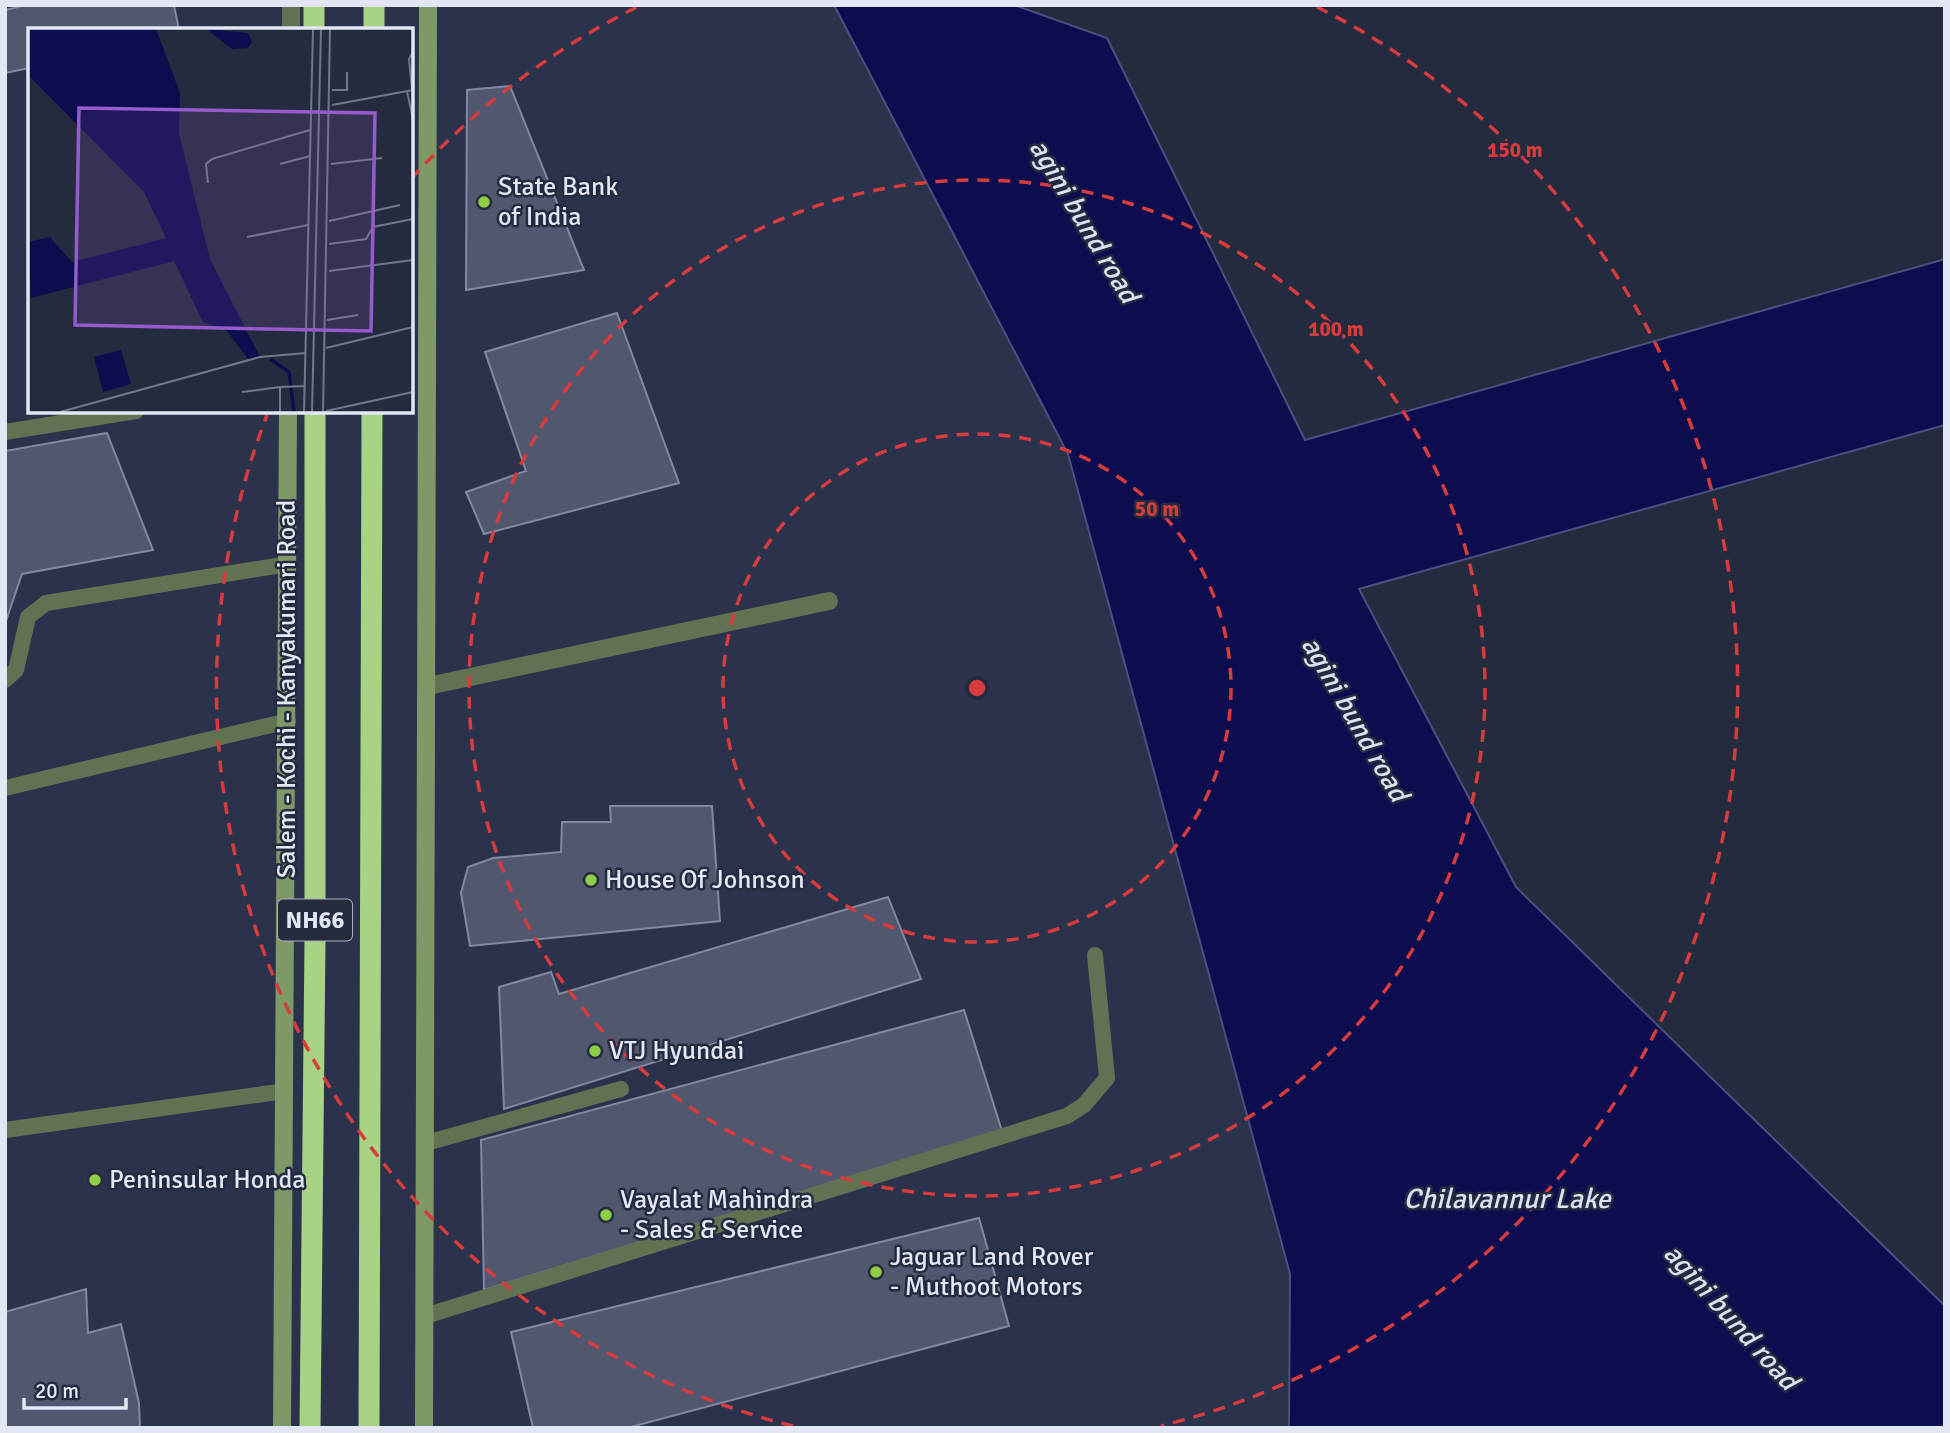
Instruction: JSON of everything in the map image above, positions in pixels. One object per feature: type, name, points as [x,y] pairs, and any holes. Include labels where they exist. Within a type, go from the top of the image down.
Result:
[{"type":"highway","points":[[314,5],[314,28]]},
{"type":"highway","points":[[374,5],[374,28]]},
{"type":"highway","name":"Salem - Kochi - Kanyakumari Road","points":[[310,1428],[315,942],[314,413]]},
{"type":"highway","name":"NH66","points":[[369,1428],[372,413]]},
{"type":"street","points":[[291,5],[291,28]]},
{"type":"street","points":[[424,1428],[428,5]]},
{"type":"street","points":[[282,1428],[288,413]]},
{"type":"street","points":[[428,686],[829,601]]},
{"type":"lane","points":[[5,432],[124,413]]},
{"type":"lane","points":[[5,680],[16,670],[28,617],[46,603],[288,564]]},
{"type":"lane","points":[[5,788],[288,721]]},
{"type":"lane","points":[[425,1316],[1066,1116],[1084,1105],[1107,1078],[1096,955]]},
{"type":"lane","points":[[426,1143],[621,1089]]},
{"type":"lane","points":[[5,1130],[285,1091]]},
{"type":"shaded area","points":[[5,5],[834,5],[1068,454],[1290,1274],[1289,1428],[5,1428]]},
{"type":"water","name":"Chilavannur Lake","points":[[834,5],[1014,5],[1107,38],[1305,440],[1945,259],[1945,425],[1359,589],[1516,887],[1945,1306],[1945,1428],[1289,1428],[1290,1274],[1068,454]]},
{"type":"building","points":[[27,5],[174,5],[179,28],[28,28],[28,68],[5,73],[5,10]]},
{"type":"building","points":[[510,86],[584,270],[466,290],[467,90]]},
{"type":"building","points":[[617,313],[679,483],[484,534],[466,492],[526,471],[485,352]]},
{"type":"building","points":[[107,433],[153,550],[22,574],[5,624],[5,451]]},
{"type":"building","name":"House Of Johnson","points":[[610,806],[712,806],[720,921],[470,946],[461,893],[468,867],[493,858],[561,852],[562,822],[611,822]]},
{"type":"building","name":"VTJ Hyundai","points":[[888,897],[921,979],[504,1109],[499,987],[551,972],[559,994]]},
{"type":"building","name":"Vayalat Mahindra - Sales & Service","points":[[964,1010],[1002,1131],[484,1290],[481,1140]]},
{"type":"building","name":"Jaguar Land Rover - Muthoot Motors","points":[[979,1218],[1009,1326],[627,1428],[533,1428],[511,1332]]},
{"type":"building","points":[[86,1289],[88,1333],[121,1324],[139,1403],[140,1428],[5,1428],[5,1312]]},
{"type":"place","name":"State Bank of India","points":[[484,202]]},
{"type":"place","name":"House Of Johnson","points":[[591,880]]},
{"type":"place","name":"VTJ Hyundai","points":[[595,1051]]},
{"type":"place","name":"Peninsular Honda","points":[[95,1180]]},
{"type":"place","name":"Vayalat Mahindra - Sales & Service","points":[[606,1215]]},
{"type":"place","name":"Jaguar Land Rover - Muthoot Motors","points":[[876,1272]]},
{"type":"water label","name":"agini bund road","points":[[1084,221]]},
{"type":"water label","name":"agini bund road","points":[[1355,719]]},
{"type":"water label","name":"agini bund road","points":[[1731,1317]]}]
